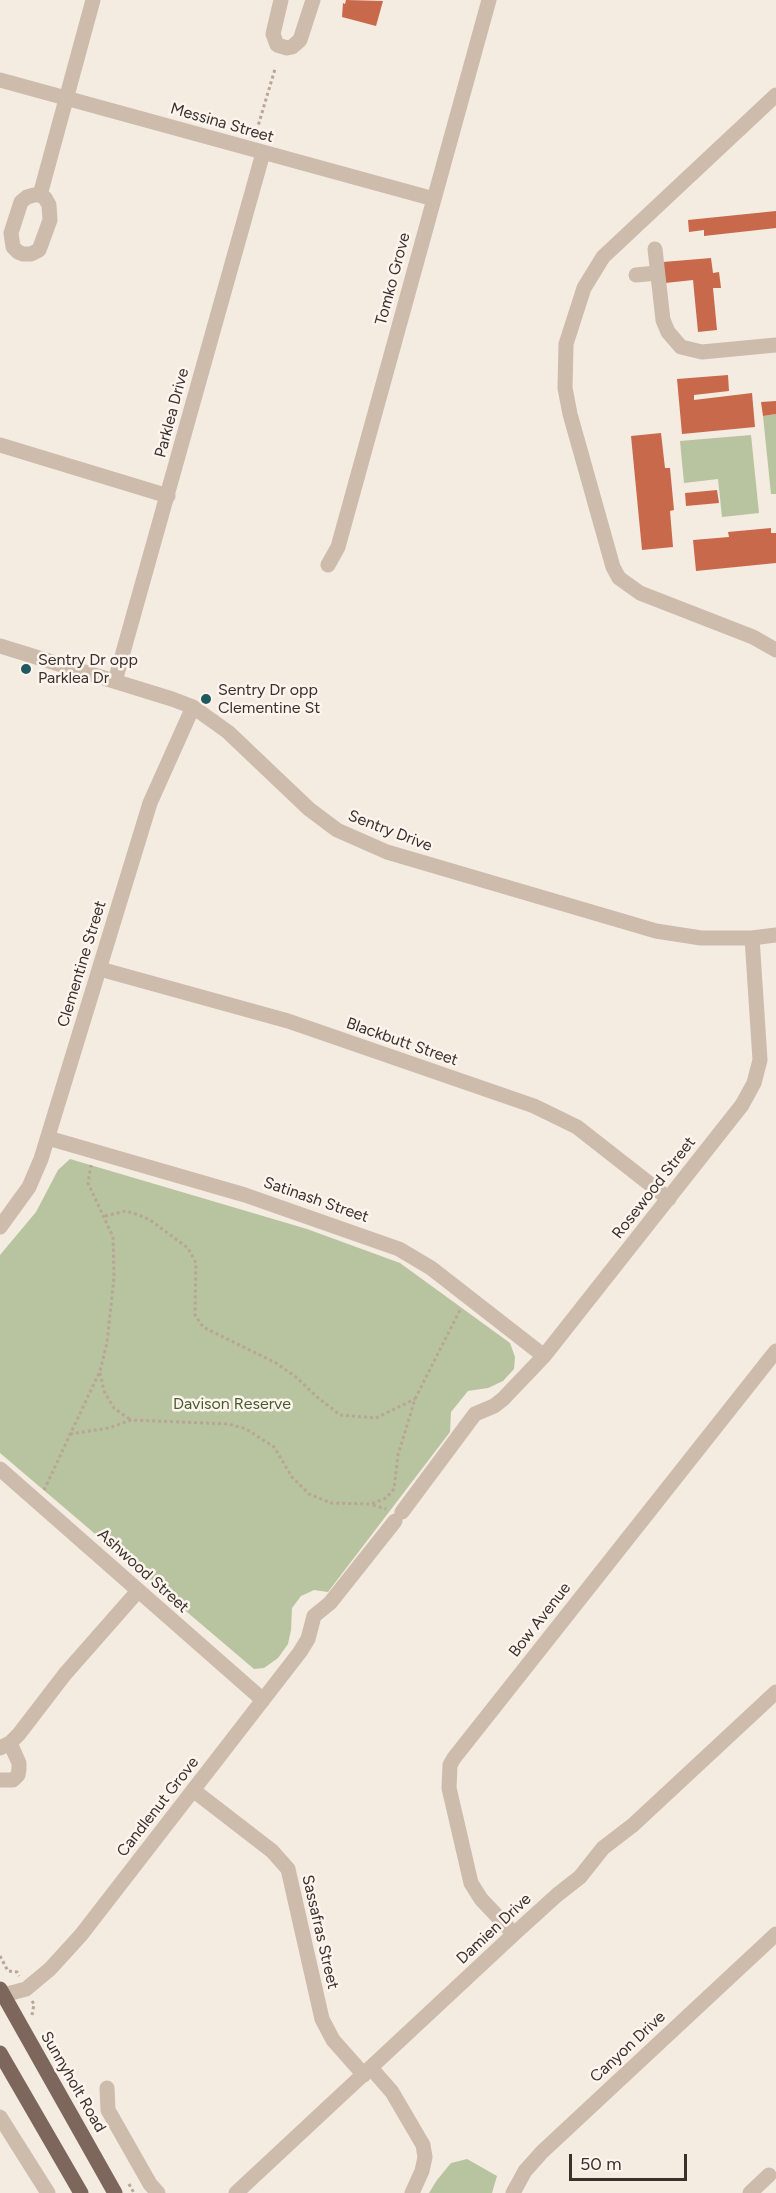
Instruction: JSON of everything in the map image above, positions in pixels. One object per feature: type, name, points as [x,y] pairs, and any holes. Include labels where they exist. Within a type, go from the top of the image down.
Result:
[{"type":"main road","name":"Sunnyholt Road","points":[[1,1995],[115,2193]]},
{"type":"main road","points":[[0,2053],[81,2193]]},
{"type":"street","points":[[40,195],[93,0]]},
{"type":"street","points":[[281,0],[273,34],[277,45],[287,48],[300,40],[313,0]]},
{"type":"street","name":"Tomko Grove","points":[[328,566],[338,547],[489,0]]},
{"type":"street","name":"Messina Street","points":[[0,80],[434,199]]},
{"type":"street","points":[[776,95],[603,257],[584,288],[566,344],[566,388],[570,414],[611,558],[619,578],[640,593],[753,637],[776,650]]},
{"type":"street","name":"Parklea Drive","points":[[115,681],[168,496],[257,151]]},
{"type":"street","points":[[655,249],[663,320],[668,332],[681,347],[702,352],[776,345]]},
{"type":"street","points":[[636,275],[657,273]]},
{"type":"street","points":[[0,445],[168,496]]},
{"type":"street","name":"Sentry Drive","points":[[0,646],[193,707],[228,732],[309,809],[337,830],[360,842],[418,862],[656,931],[701,938],[752,939],[776,935]]},
{"type":"street","name":"Clementine Street","points":[[0,1227],[29,1187],[48,1138],[150,803],[193,707]]},
{"type":"street","name":"Rosewood Street","points":[[394,1514],[475,1414],[503,1400],[544,1356],[742,1104],[754,1083],[760,1060],[752,939]]},
{"type":"street","name":"Blackbutt Street","points":[[100,969],[288,1021],[534,1106],[577,1127],[669,1198]]},
{"type":"street","name":"Satinash Street","points":[[48,1138],[233,1191],[378,1240],[415,1257],[544,1356]]},
{"type":"street","name":"Bow Avenue","points":[[514,1934],[481,1899],[471,1882],[449,1788],[450,1765],[776,1350]]},
{"type":"street","name":"Ashwood Street","points":[[0,1468],[263,1700]]},
{"type":"street","name":"Candlenut Grove","points":[[1,1995],[26,1989],[50,1969],[75,1942],[263,1700],[308,1639],[314,1616],[330,1603],[394,1514]]},
{"type":"street","points":[[0,1780],[13,1780],[20,1769],[19,1763],[5,1745],[19,1734],[65,1674],[138,1591]]},
{"type":"street","name":"Damien Drive","points":[[236,2193],[514,1934],[562,1890],[580,1877],[603,1848],[633,1825],[776,1692]]},
{"type":"street","name":"Sassafras Street","points":[[193,1791],[272,1851],[288,1869],[322,2019],[333,2040],[392,2092],[423,2145],[422,2171],[412,2193]]},
{"type":"street","name":"Canyon Drive","points":[[513,2193],[525,2171],[542,2152],[774,1940]]},
{"type":"street","points":[[107,2088],[108,2110],[150,2184],[158,2193]]},
{"type":"street","points":[[0,2117],[48,2193]]},
{"type":"street","points":[[750,2193],[769,2175]]},
{"type":"path","points":[[257,151],[275,69]]},
{"type":"path","points":[[37,1501],[100,1371],[107,1342],[114,1277],[113,1237],[105,1216],[92,1196],[88,1183],[93,1152]]},
{"type":"path","points":[[105,1216],[126,1211],[139,1215],[150,1220],[188,1248],[196,1263],[195,1315],[203,1328],[276,1363],[340,1415],[376,1418],[415,1399]]},
{"type":"path","points":[[70,1434],[109,1428],[131,1420],[204,1422],[237,1426],[246,1429],[274,1447],[292,1477],[309,1494],[331,1503],[371,1504],[386,1498],[394,1489],[398,1455],[415,1399],[467,1296]]},
{"type":"path","points":[[100,1371],[104,1391],[114,1408],[131,1420]]},
{"type":"path","points":[[386,1498],[394,1514]]},
{"type":"path","points":[[0,1956],[8,1971]]},
{"type":"path","points":[[0,1970],[17,1972],[19,1976]]},
{"type":"green space","points":[[776,414],[776,494],[771,494],[763,416]]},
{"type":"green space","points":[[751,435],[759,513],[722,517],[718,479],[684,483],[680,441]]},
{"type":"green space","name":"Davison Reserve","points":[[70,1159],[307,1229],[400,1263],[510,1343],[515,1357],[514,1369],[503,1381],[488,1388],[468,1391],[451,1412],[450,1432],[328,1592],[314,1590],[301,1596],[292,1608],[288,1644],[278,1658],[264,1668],[254,1669],[0,1453],[0,1255],[36,1212],[58,1170]]},
{"type":"green space","points":[[467,2159],[497,2176],[492,2193],[429,2193],[451,2163]]},
{"type":"building","points":[[346,0],[383,1],[376,26],[342,17],[343,3],[345,4]]},
{"type":"building","points":[[776,211],[776,228],[704,236],[704,230],[689,232],[688,220]]},
{"type":"building","points":[[711,258],[713,273],[719,272],[721,288],[713,288],[717,330],[698,332],[693,280],[665,283],[663,262]]},
{"type":"building","points":[[728,375],[729,391],[694,395],[694,400],[752,393],[755,427],[682,434],[677,379]]},
{"type":"building","points":[[776,401],[776,414],[763,416],[761,402]]},
{"type":"building","points":[[661,433],[665,468],[670,468],[674,510],[670,511],[673,547],[642,550],[631,436]]},
{"type":"building","points":[[717,490],[719,503],[686,506],[685,493]]},
{"type":"building","points":[[771,528],[771,533],[776,533],[776,563],[696,571],[693,540],[729,537],[728,532]]},
{"type":"place","name":"Sentry Dr opp Parklea Dr","points":[[26,669]]},
{"type":"place","name":"Sentry Dr opp Clementine St","points":[[206,699]]}]
